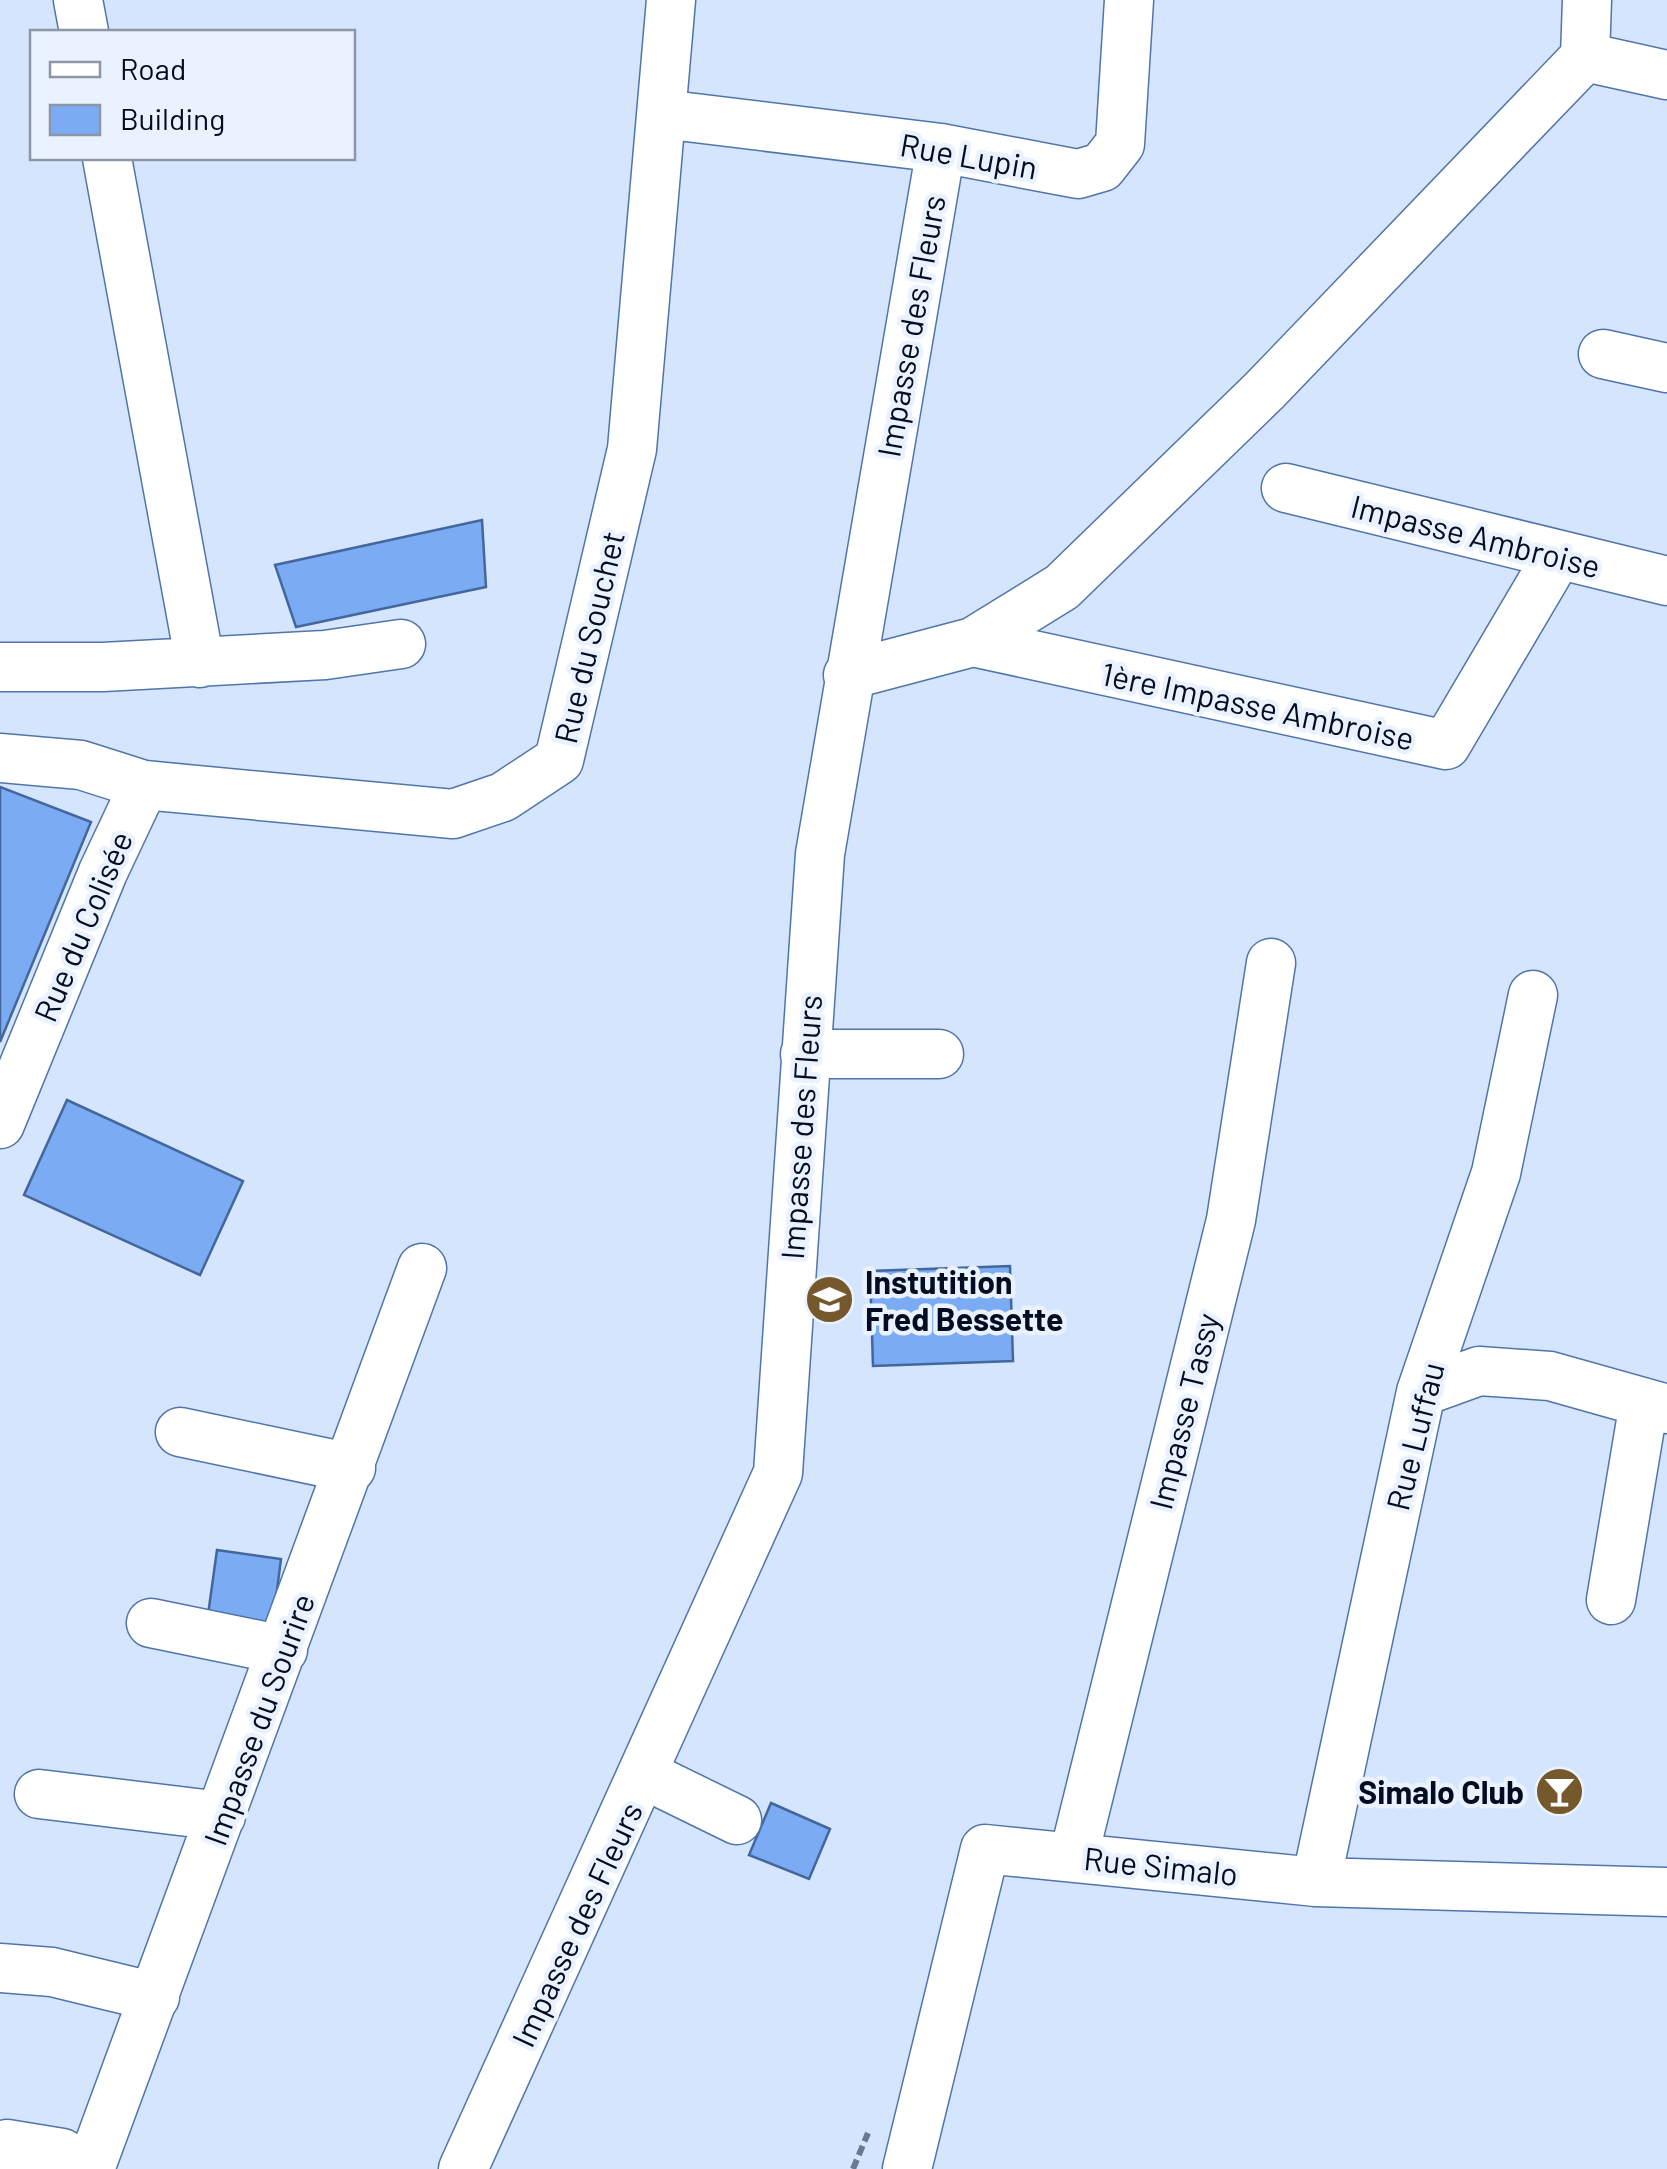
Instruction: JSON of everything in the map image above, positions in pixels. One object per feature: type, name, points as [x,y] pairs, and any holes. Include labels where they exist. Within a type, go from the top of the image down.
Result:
[{"type":"street","points":[[78,0],[84,30]]},
{"type":"street","name":"Rue du Souchet","points":[[0,758],[81,766],[144,785],[453,814],[503,796],[559,760],[632,449],[671,0]]},
{"type":"street","name":"Rue Lupin","points":[[662,114],[941,148],[1078,174],[1102,167],[1120,144],[1129,0]]},
{"type":"street","points":[[848,675],[973,642],[1062,587],[1264,391],[1586,57],[1587,0]]},
{"type":"street","points":[[1586,57],[1667,75]]},
{"type":"street","name":"Impasse des Fleurs","points":[[463,2169],[778,1474],[820,854],[941,148]]},
{"type":"street","points":[[107,160],[200,662]]},
{"type":"street","points":[[1603,354],[1667,368]]},
{"type":"street","name":"Impasse Ambroise","points":[[1286,488],[1667,580]]},
{"type":"street","name":"1ère Impasse Ambroise","points":[[973,642],[1446,745],[1558,555]]},
{"type":"street","points":[[0,667],[326,655],[401,644]]},
{"type":"street","name":"Rue du Colisée","points":[[0,1124],[103,872],[144,785]]},
{"type":"street","name":"Impasse Tassy","points":[[1074,1855],[1231,1220],[1270,964]]},
{"type":"street","name":"Rue Luffau","points":[[1316,1882],[1421,1392],[1496,1173],[1533,996]]},
{"type":"street","points":[[804,1054],[939,1054]]},
{"type":"street","name":"Impasse du Sourire","points":[[89,2169],[422,1268]]},
{"type":"street","points":[[1421,1392],[1479,1370],[1550,1376],[1656,1406],[1612,1600]]},
{"type":"street","points":[[180,1432],[351,1468]]},
{"type":"street","points":[[151,1623],[283,1650]]},
{"type":"street","points":[[644,1775],[737,1820]]},
{"type":"street","points":[[40,1794],[222,1816]]},
{"type":"street","name":"Rue Simalo","points":[[907,2169],[985,1848],[1316,1882],[1667,1892]]},
{"type":"street","points":[[0,1968],[52,1972],[154,1998]]},
{"type":"street","points":[[0,2158],[7,2144],[62,2153],[89,2169]]},
{"type":"building","points":[[482,520],[486,587],[296,627],[275,565]]},
{"type":"building","points":[[0,787],[91,822],[0,1042]]},
{"type":"building","points":[[67,1100],[243,1181],[200,1275],[24,1195]]},
{"type":"building","points":[[1010,1266],[1013,1361],[873,1366],[870,1271]]},
{"type":"building","points":[[217,1550],[281,1559],[272,1630],[207,1622]]},
{"type":"building","points":[[771,1803],[830,1829],[809,1879],[749,1855]]},
{"type":"place","name":"Instutition Fred Bessette","points":[[830,1299]]},
{"type":"place","name":"Simalo Club","points":[[1559,1791]]}]
